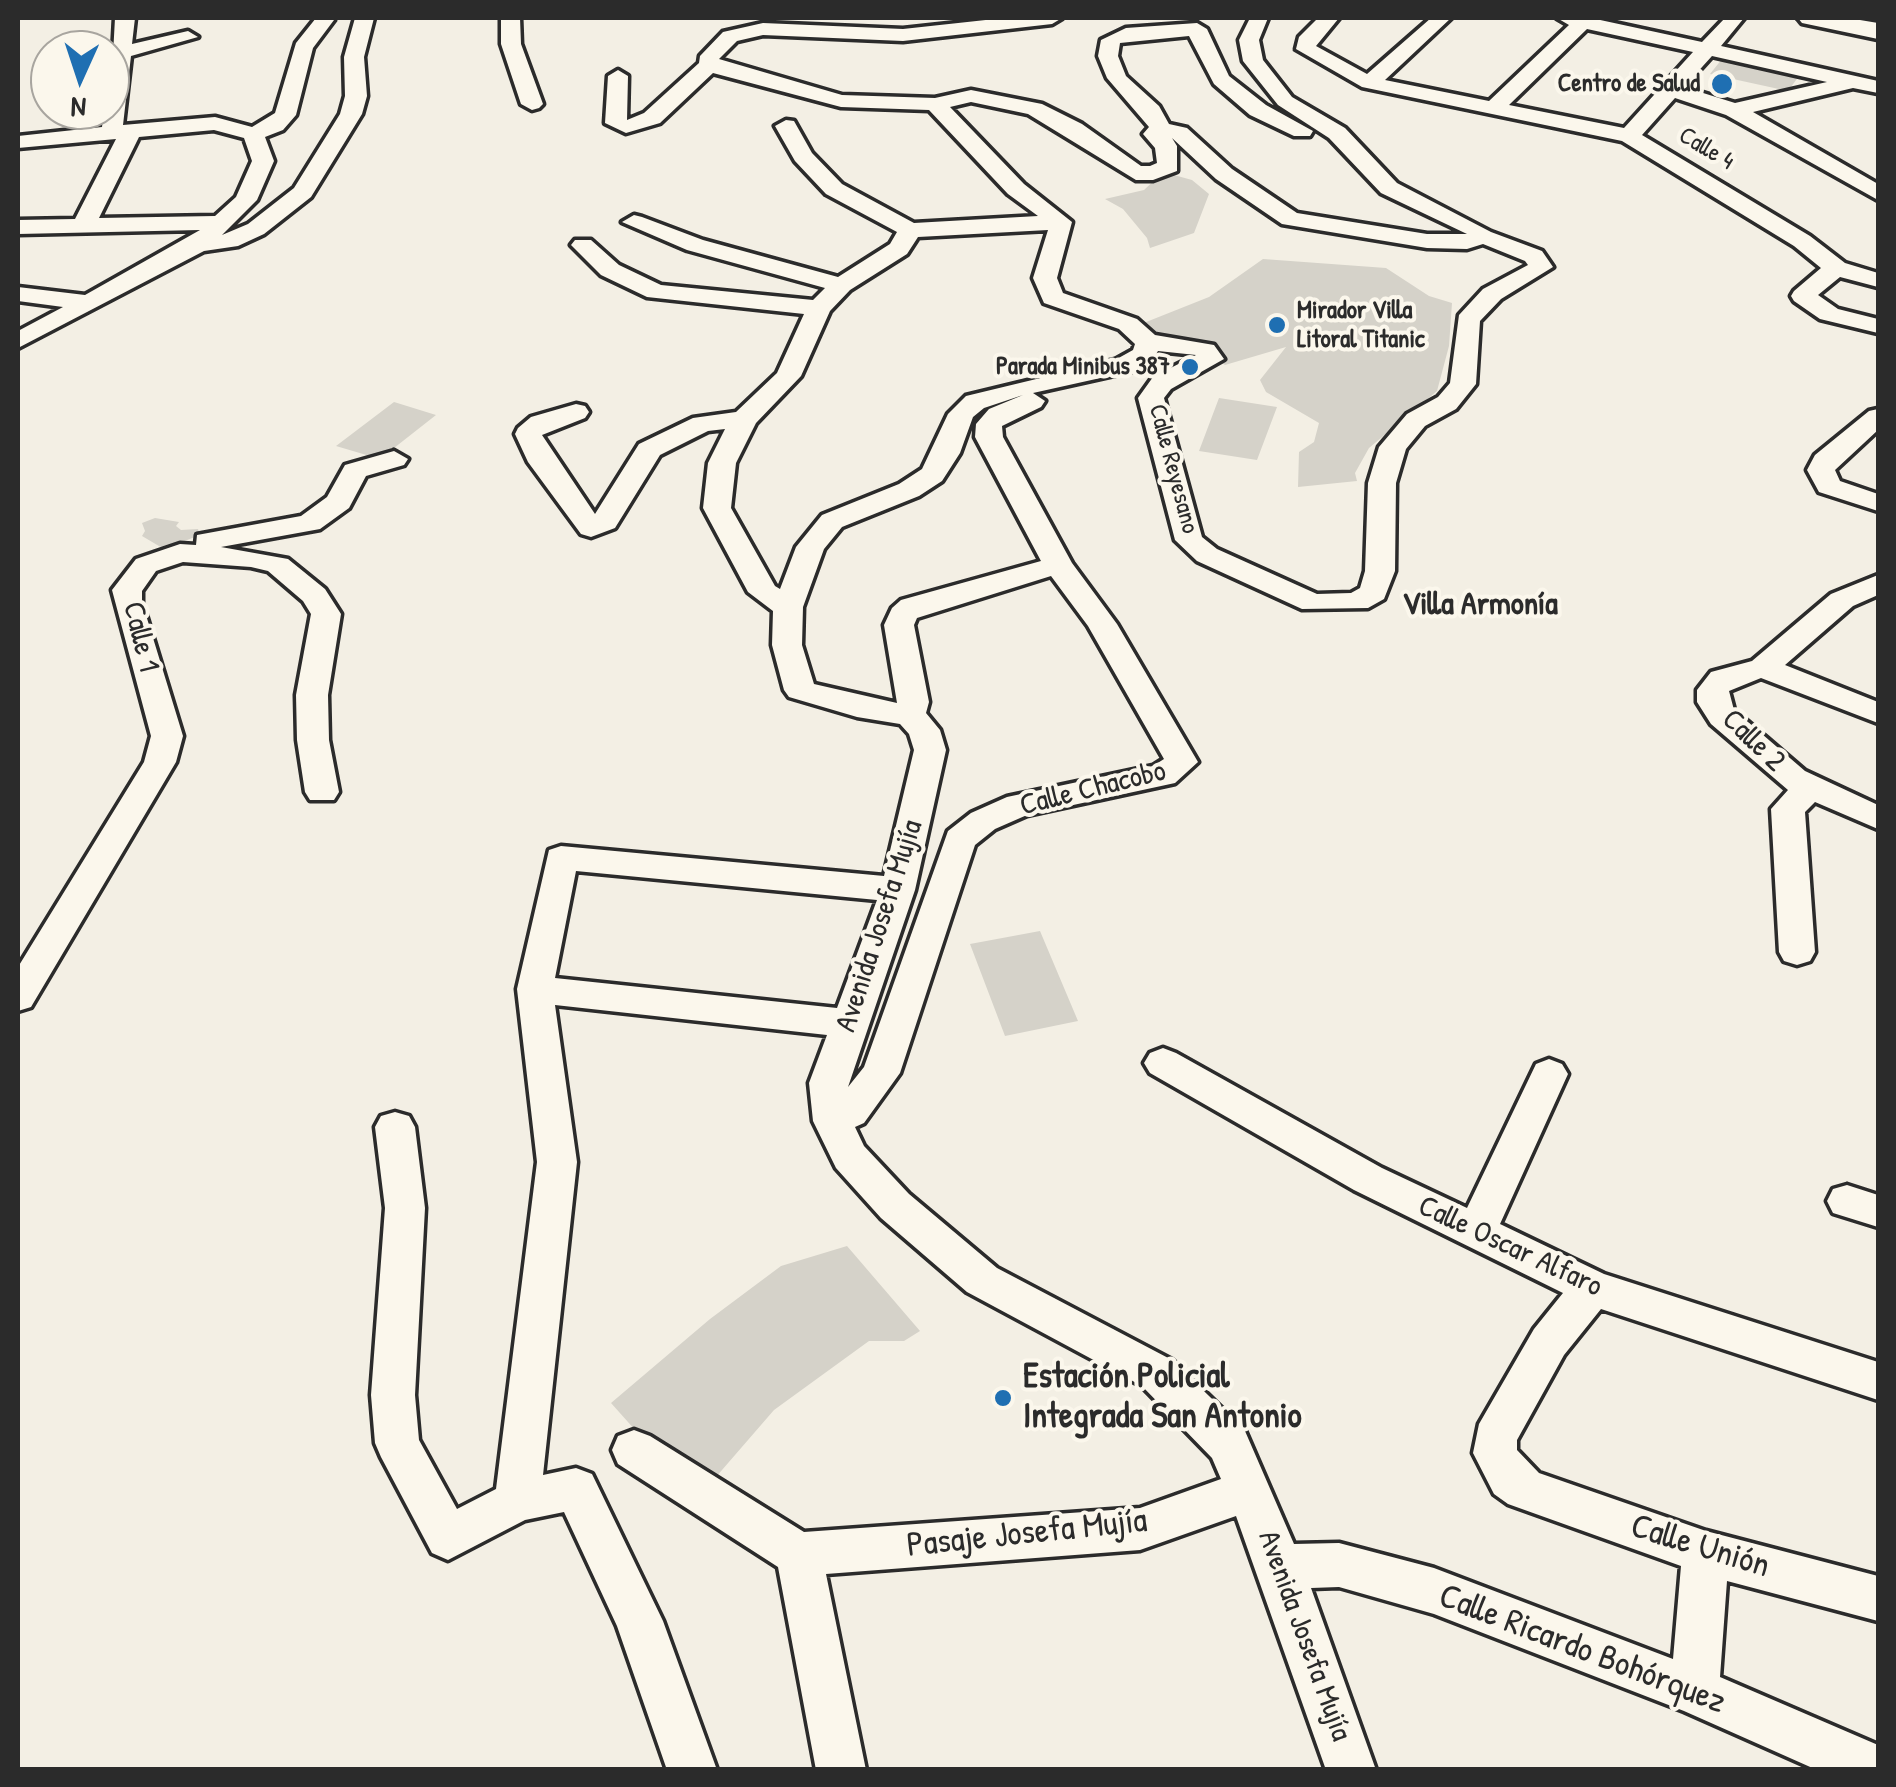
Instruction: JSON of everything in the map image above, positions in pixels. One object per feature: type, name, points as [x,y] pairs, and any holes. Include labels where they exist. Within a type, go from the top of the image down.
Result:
[{"type":"main road","points":[[1811,18],[1878,31]]},
{"type":"street","points":[[200,243],[230,241],[256,229],[303,192],[351,114],[356,96],[354,57],[365,18]]},
{"type":"street","points":[[510,18],[511,44],[532,104]]},
{"type":"street","points":[[618,76],[616,123],[626,127],[652,118],[707,45],[736,18]]},
{"type":"street","points":[[707,45],[762,29],[903,34],[1052,18]]},
{"type":"street","points":[[1139,18],[1197,29]]},
{"type":"street","points":[[1197,29],[1126,34],[1110,40],[1108,56],[1117,78],[1151,112],[1161,128],[1180,133],[1224,174],[1290,219],[1427,242],[1467,242],[1482,236],[1480,231],[1389,188],[1337,133],[1284,101],[1263,79],[1249,40],[1260,18]]},
{"type":"street","points":[[1329,18],[1306,41],[1306,50],[1369,82],[1628,136]]},
{"type":"street","points":[[1369,82],[1442,18]]},
{"type":"street","name":"Calle 4","points":[[1735,18],[1628,136],[1802,240],[1841,270]]},
{"type":"street","points":[[130,129],[215,122],[253,134],[275,125],[286,115],[303,47],[324,20]]},
{"type":"street","points":[[1492,110],[1575,20],[1845,84],[1878,87]]},
{"type":"street","points":[[1197,29],[1208,60],[1242,98],[1301,131],[1337,133]]},
{"type":"street","points":[[130,50],[188,37]]},
{"type":"street","points":[[707,45],[842,101],[935,104],[1016,190],[1060,222]]},
{"type":"street","points":[[1734,110],[1845,84],[1878,108]]},
{"type":"street","points":[[1671,90],[1734,110],[1878,194]]},
{"type":"street","points":[[826,120],[971,96],[1034,109],[1074,128],[1136,174],[1154,174],[1168,166],[1166,146],[1154,134],[1161,128]]},
{"type":"street","points":[[786,126],[804,156],[834,189],[910,230],[1060,222]]},
{"type":"street","points":[[18,142],[122,130],[84,224]]},
{"type":"street","points":[[18,341],[84,302],[200,243],[224,223],[257,182],[263,161],[253,134]]},
{"type":"street","points":[[1359,193],[1389,188]]},
{"type":"street","points":[[634,222],[695,245],[841,286]]},
{"type":"street","points":[[1058,564],[912,606],[902,614],[899,625],[913,702],[909,715],[804,694],[792,672],[788,607],[819,532],[832,521],[909,490],[932,474],[946,453],[961,414],[1002,392],[1067,380],[1136,360],[1148,342],[1128,324],[1063,304],[1047,290],[1045,278],[1060,222]]},
{"type":"street","points":[[18,228],[224,223]]},
{"type":"street","points":[[788,607],[763,592],[717,508],[722,464],[744,419],[788,376],[819,308],[841,286],[900,249],[910,230]]},
{"type":"street","name":"Calle Reyesano","points":[[1148,342],[1192,346],[1205,350],[1212,359],[1162,384],[1151,398],[1189,540],[1200,563],[1313,603],[1344,606],[1374,593],[1380,571],[1382,484],[1392,448],[1416,420],[1447,403],[1463,384],[1468,320],[1492,294],[1541,268],[1534,256],[1504,241],[1482,236]]},
{"type":"street","points":[[584,246],[610,270],[672,297],[819,308]]},
{"type":"street","points":[[1878,265],[1841,270],[1802,296],[1828,314],[1878,326]]},
{"type":"street","points":[[1841,270],[1878,280]]},
{"type":"street","points":[[18,294],[84,302]]},
{"type":"street","name":"Calle Chacobo","points":[[832,1121],[850,1112],[881,1074],[960,839],[983,821],[1018,805],[1163,775],[1180,766],[1181,756],[1112,640],[1058,564],[989,437],[989,424],[1012,408],[1061,391],[1067,380]]},
{"type":"street","points":[[576,412],[540,423],[528,434],[530,444],[591,528],[605,522],[649,450],[660,442],[702,424],[744,419]]},
{"type":"street","points":[[1878,417],[1825,461],[1821,470],[1828,486],[1878,502]]},
{"type":"street","points":[[180,553],[195,542],[310,524],[338,502],[355,471],[394,459]]},
{"type":"street","points":[[180,553],[225,554],[278,566],[314,595],[326,614],[312,695],[312,740],[322,792]]},
{"type":"street","name":"Calle 1","points":[[18,997],[160,762],[166,736],[127,590],[146,565],[180,553]]},
{"type":"street","name":"Calle 2","points":[[1878,584],[1842,600],[1764,668],[1722,679],[1713,690],[1713,702],[1722,717],[1809,789],[1878,818]]},
{"type":"street","points":[[1764,668],[1878,713]]},
{"type":"street","name":"Avenida Josefa Mujía","points":[[909,715],[924,730],[930,750],[898,890],[828,1083],[832,1121],[850,1157],[895,1206],[982,1280],[1157,1373],[1229,1445],[1280,1567],[1351,1770]]},
{"type":"street","points":[[1797,952],[1788,809],[1809,789]]},
{"type":"street","points":[[516,1501],[557,1162],[535,989],[561,858],[898,890]]},
{"type":"street","points":[[535,989],[849,1023]]},
{"type":"street","name":"Calle Oscar Alfaro","points":[[1163,1063],[1368,1179],[1592,1288],[1878,1381]]},
{"type":"street","points":[[1476,1233],[1549,1074]]},
{"type":"street","points":[[395,1127],[405,1208],[393,1395],[397,1443],[448,1538],[516,1501],[576,1489],[640,1621],[692,1770]]},
{"type":"street","name":"Calle Unión","points":[[1592,1288],[1550,1342],[1495,1438],[1495,1453],[1501,1465],[1524,1489],[1706,1553],[1878,1598]]},
{"type":"street","points":[[634,1450],[799,1554],[842,1770]]},
{"type":"street","name":"Pasaje Josefa Mujía","points":[[799,1554],[1140,1529],[1250,1490]]},
{"type":"street","points":[[1694,1692],[1706,1553]]},
{"type":"street","name":"Calle Ricardo Bohórquez","points":[[1280,1567],[1339,1564],[1434,1591],[1694,1692],[1876,1770]]},
{"type":"shaded area","points":[[1722,59],[1799,76],[1788,91],[1710,74]]},
{"type":"shaded area","points":[[1163,172],[1192,180],[1209,194],[1194,233],[1150,248],[1147,238],[1123,209],[1105,199],[1144,190]]},
{"type":"shaded area","points":[[1263,259],[1386,268],[1429,296],[1452,303],[1449,346],[1437,391],[1369,448],[1355,473],[1357,481],[1298,487],[1299,452],[1314,442],[1319,423],[1266,392],[1260,380],[1286,347],[1225,365],[1187,338],[1161,334],[1150,338],[1126,330],[1209,297]]},
{"type":"shaded area","points":[[1219,398],[1277,407],[1257,460],[1199,451]]},
{"type":"shaded area","points":[[394,402],[436,415],[380,459],[336,446]]},
{"type":"shaded area","points":[[155,518],[179,522],[176,526],[181,530],[198,529],[200,535],[164,549],[142,536],[142,523]]},
{"type":"shaded area","points":[[1040,931],[1078,1021],[1005,1036],[970,944]]},
{"type":"shaded area","points":[[847,1246],[920,1331],[904,1341],[869,1341],[774,1410],[709,1485],[653,1450],[611,1403],[710,1319],[781,1266]]},
{"type":"place","name":"Centro de Salud","points":[[1722,84]]},
{"type":"place","name":"Mirador Villa Litoral Titanic","points":[[1277,325]]},
{"type":"place","name":"Parada Minibus 387","points":[[1190,367]]},
{"type":"place","name":"Estación Policial Integrada San Antonio","points":[[1003,1398]]},
{"type":"district","name":"Villa Armonía","points":[[1480,605]]}]
